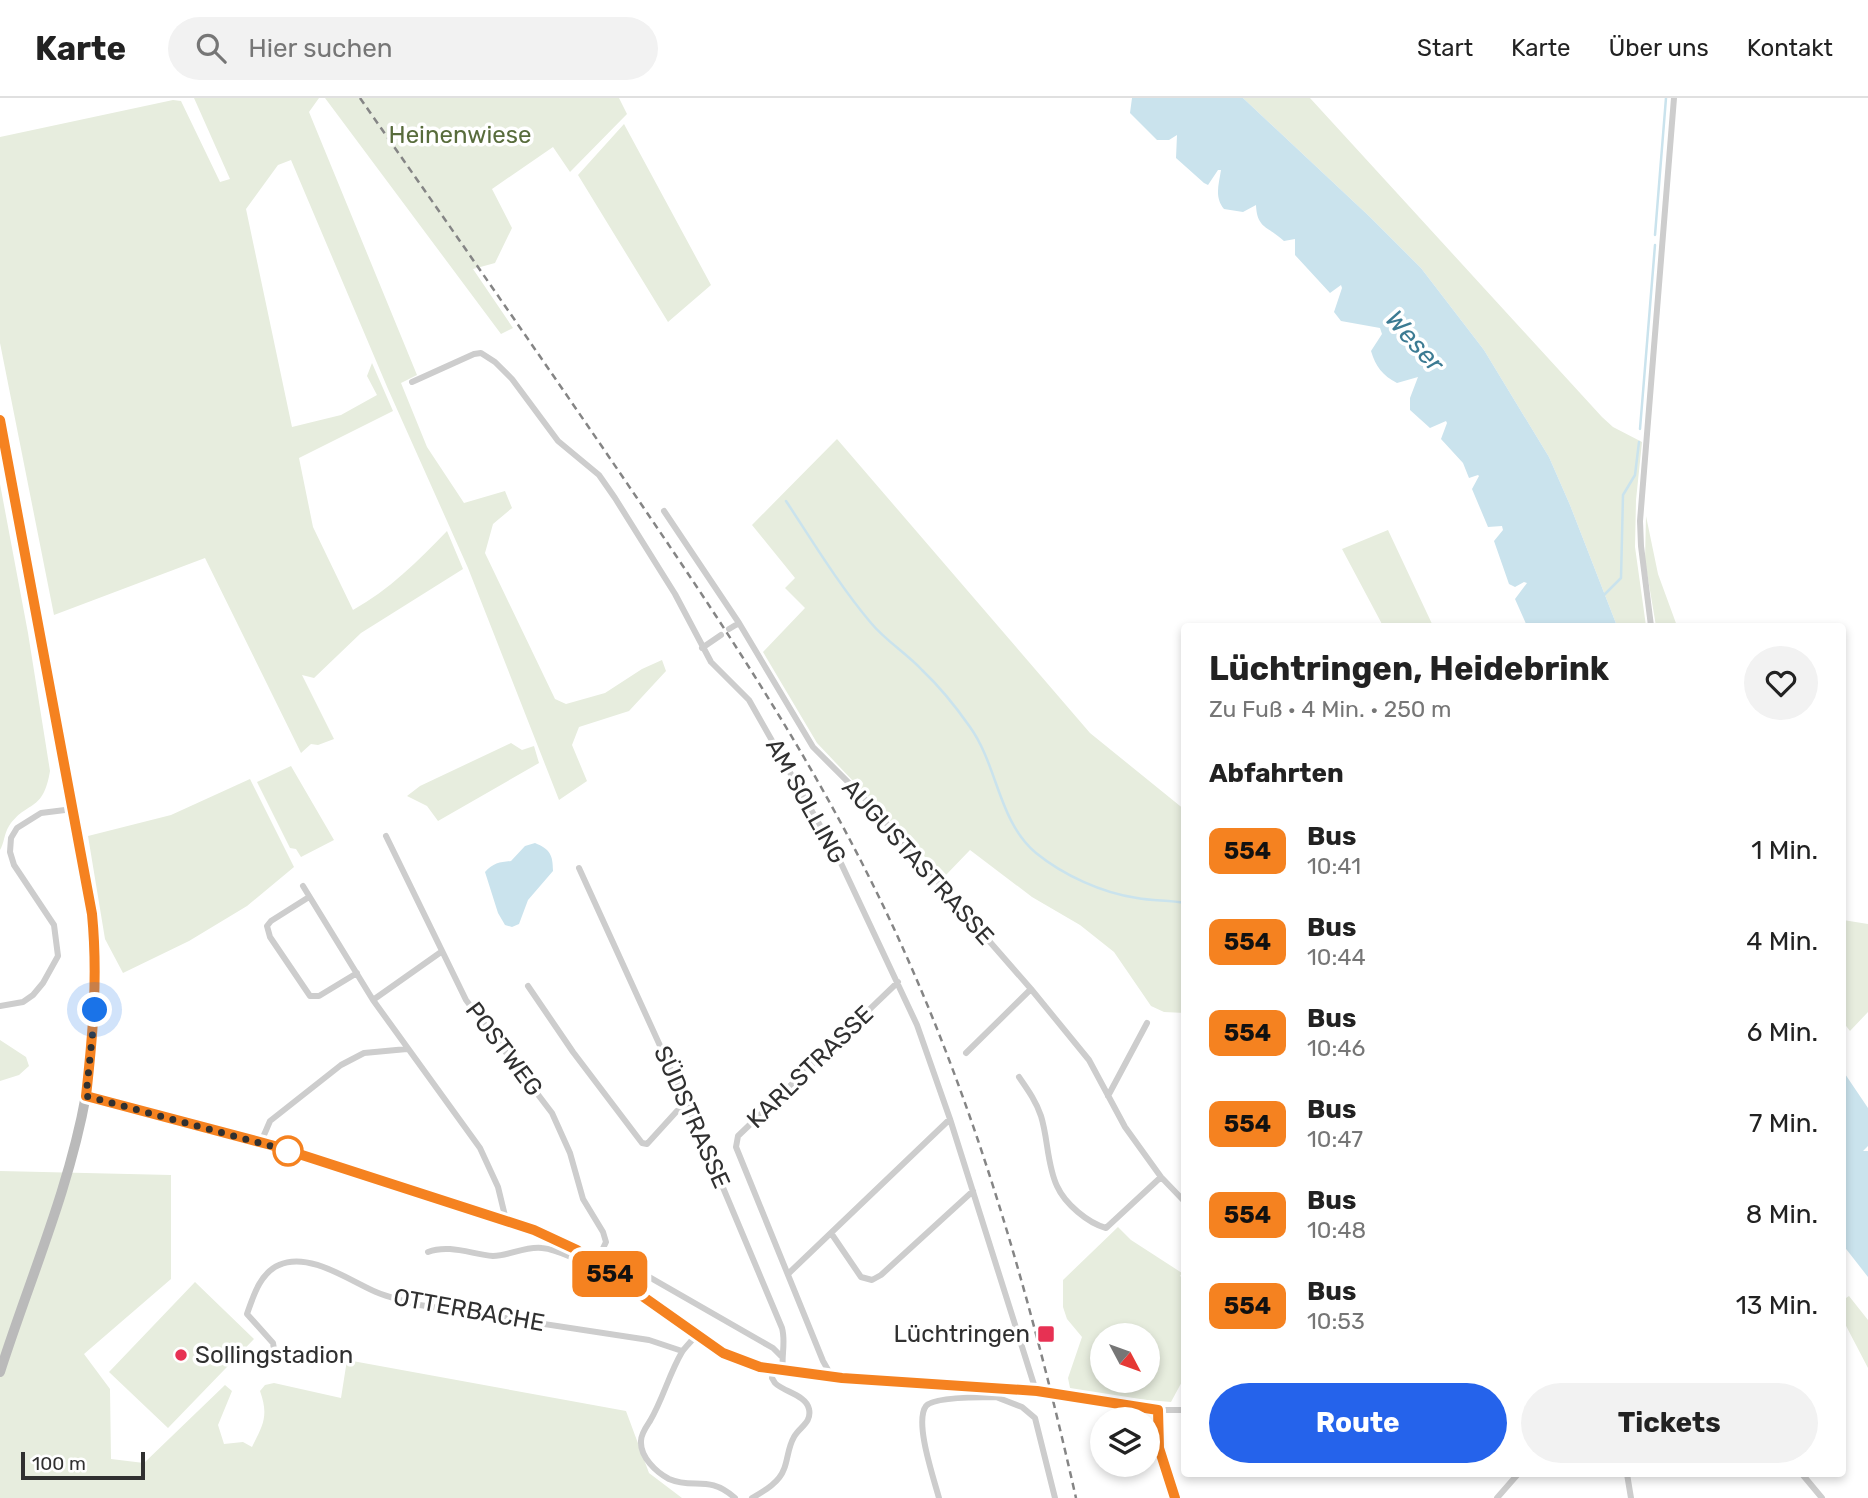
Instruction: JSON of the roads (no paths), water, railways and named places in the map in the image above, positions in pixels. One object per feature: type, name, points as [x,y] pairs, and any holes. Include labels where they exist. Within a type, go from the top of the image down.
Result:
[{"type":"main road","points":[[0,421],[73,809],[96,951],[94,1032],[86,1096],[72,1153],[0,1372]]},
{"type":"street","points":[[1651,623],[1640,521],[1674,98]]},
{"type":"street","name":"AM SOLLING","points":[[412,382],[474,354],[481,353],[495,362],[533,405],[558,441],[599,475],[675,594],[710,662],[749,700],[839,859],[917,1024],[1037,1391]]},
{"type":"street","name":"AUGUSTASTRASSE","points":[[664,511],[740,623],[813,747],[867,801],[1031,989],[1089,1060],[1125,1127],[1161,1177],[1181,1198]]},
{"type":"street","points":[[729,629],[740,623]]},
{"type":"street","points":[[702,648],[721,635]]},
{"type":"street","points":[[0,1006],[23,1002],[33,995],[58,956],[54,925],[14,866],[10,852],[11,838],[17,828],[41,813],[73,809]]},
{"type":"street","name":"POSTWEG","points":[[386,836],[466,1000],[552,1113],[570,1153],[583,1199],[606,1242],[596,1263]]},
{"type":"street","name":"SÜDSTRASSE","points":[[579,868],[687,1106],[782,1328],[783,1371]]},
{"type":"street","points":[[303,886],[373,1000],[480,1148],[498,1187],[506,1220]]},
{"type":"street","points":[[309,897],[271,921],[267,926],[270,937],[310,996],[320,996],[357,973]]},
{"type":"street","points":[[373,1000],[442,952]]},
{"type":"street","name":"KARLSTRASSE","points":[[788,1274],[736,1147],[736,1141],[738,1136],[898,982]]},
{"type":"street","points":[[528,986],[573,1052],[642,1143],[647,1144],[677,1111],[687,1106]]},
{"type":"street","points":[[966,1053],[1031,989]]},
{"type":"street","points":[[1108,1096],[1146,1023]]},
{"type":"street","points":[[261,1142],[270,1121],[341,1065],[364,1053],[407,1049]]},
{"type":"street","points":[[1019,1077],[1032,1095],[1041,1116],[1057,1187],[1072,1206],[1094,1225],[1106,1228],[1161,1177]]},
{"type":"street","points":[[86,1096],[261,1142],[506,1220],[561,1241],[732,1357],[773,1370],[808,1373]]},
{"type":"street","points":[[950,1119],[788,1274],[829,1376],[1037,1391],[1139,1407]]},
{"type":"street","points":[[831,1233],[861,1277],[872,1280],[881,1276],[973,1191]]},
{"type":"street","points":[[428,1252],[439,1248],[496,1256],[541,1248],[583,1262],[587,1258]]},
{"type":"street","points":[[616,1258],[762,1342],[781,1356]]},
{"type":"street","name":"OTTERBACHE","points":[[274,1349],[268,1337],[247,1314],[256,1288],[267,1275],[278,1265],[294,1262],[323,1267],[376,1292],[413,1304],[649,1340],[682,1351]]},
{"type":"street","points":[[696,1335],[682,1351],[658,1408],[641,1438],[641,1448],[646,1458],[666,1477],[687,1483],[706,1483],[725,1489],[735,1498]]},
{"type":"street","points":[[752,1498],[775,1482],[784,1471],[794,1436],[810,1416],[805,1402],[775,1383],[772,1378],[773,1370]]},
{"type":"street","points":[[995,1388],[996,1398]]},
{"type":"street","points":[[939,1498],[922,1428],[925,1407],[929,1403],[950,1399],[996,1398],[1022,1407],[1035,1418],[1055,1498]]},
{"type":"street","points":[[1160,1410],[1181,1410]]},
{"type":"street","points":[[1160,1451],[1175,1498]]},
{"type":"street","points":[[1497,1498],[1515,1477]]},
{"type":"street","points":[[1628,1477],[1631,1498]]},
{"type":"street","points":[[1804,1477],[1822,1498]]},
{"type":"water","name":"Weser","points":[[1132,98],[1243,98],[1421,268],[1484,350],[1549,457],[1616,623],[1526,623],[1515,599],[1527,583],[1515,587],[1509,584],[1494,541],[1503,530],[1502,526],[1488,527],[1472,489],[1479,476],[1469,478],[1463,463],[1441,439],[1446,421],[1430,428],[1410,410],[1410,398],[1418,377],[1397,383],[1383,374],[1377,366],[1371,351],[1382,334],[1380,328],[1341,321],[1334,312],[1341,285],[1330,293],[1295,255],[1295,239],[1284,241],[1264,226],[1259,219],[1256,205],[1243,212],[1224,209],[1218,195],[1221,170],[1218,170],[1208,185],[1204,183],[1176,158],[1177,135],[1169,140],[1157,140],[1130,113]]},
{"type":"water","points":[[535,843],[550,853],[553,871],[528,900],[519,924],[512,927],[505,925],[498,913],[485,872],[497,864],[511,861],[525,846]]},
{"type":"water","points":[[1846,1075],[1868,1108],[1868,1146],[1863,1151],[1868,1151],[1868,1277],[1846,1249]]},
{"type":"waterway","points":[[1655,235],[1666,98]]},
{"type":"waterway","points":[[1640,429],[1655,245]]},
{"type":"waterway","points":[[1604,595],[1621,578],[1623,495],[1635,475],[1639,442]]},
{"type":"waterway","points":[[786,501],[859,609],[883,636],[935,683],[970,727],[987,759],[1006,809],[1023,840],[1047,861],[1071,876],[1097,887],[1124,896],[1181,903]]},
{"type":"tunnel","points":[[808,1373],[825,1376]]},
{"type":"railway","points":[[360,98],[702,594],[764,691],[851,841],[911,966],[969,1114],[1017,1266],[1076,1498]]},
{"type":"place","name":"Lüchtringen","points":[[1046,1334]]},
{"type":"place","name":"Sollingstadion","points":[[181,1355]]},
{"type":"park label","name":"Heinenwiese","points":[[460,135]]}]
